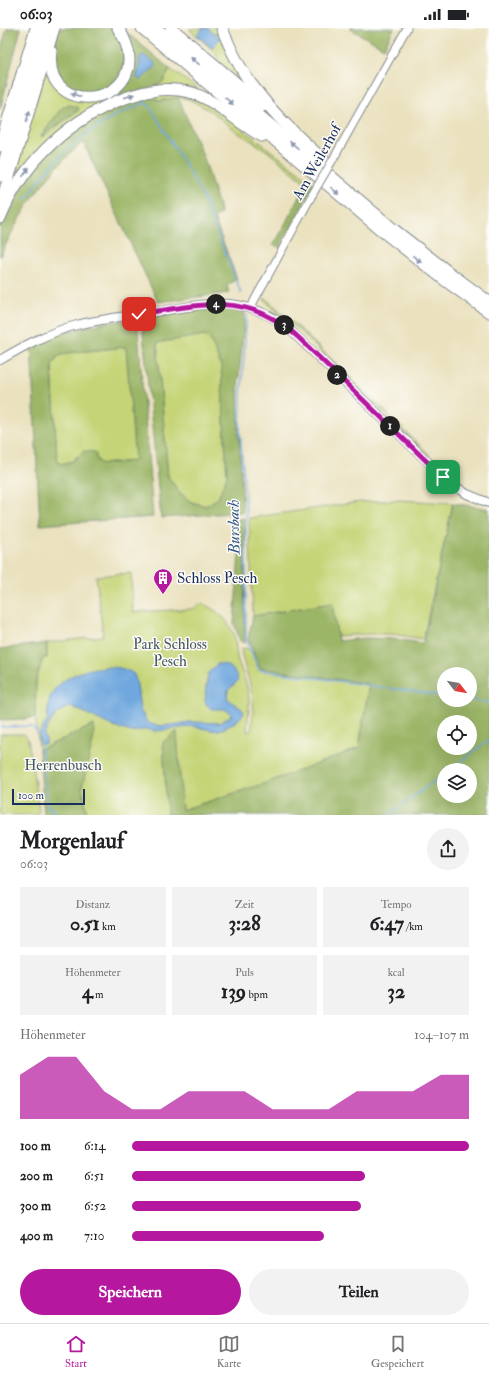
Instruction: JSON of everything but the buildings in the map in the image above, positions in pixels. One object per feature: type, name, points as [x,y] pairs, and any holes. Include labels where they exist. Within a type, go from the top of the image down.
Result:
[{"type":"highway","points":[[16,95],[22,59],[30,28]]},
{"type":"highway","points":[[0,146],[36,28]]},
{"type":"highway","points":[[51,29],[50,56],[52,70],[56,81],[64,89],[74,95],[85,98],[106,94],[115,88],[123,79],[128,68],[129,53],[125,39],[118,28]]},
{"type":"highway","points":[[134,28],[167,49]]},
{"type":"highway","points":[[142,28],[405,249],[489,312]]},
{"type":"highway","points":[[156,28],[389,224],[451,274],[489,302]]},
{"type":"highway","points":[[171,28],[295,134],[382,212],[389,224]]},
{"type":"highway","points":[[222,28],[236,59],[247,78],[259,94],[295,134]]},
{"type":"highway","points":[[0,176],[51,29]]},
{"type":"highway","points":[[0,206],[51,29]]},
{"type":"highway","points":[[0,218],[10,197],[29,168],[54,141],[70,127],[104,107],[141,92],[168,89],[200,96],[252,130],[283,148]]},
{"type":"main road","points":[[0,360],[38,339],[76,325],[139,314],[215,304],[229,304],[251,309],[274,318],[288,328],[446,479],[467,494],[489,503]]},
{"type":"street","name":"Am Weilerhof","points":[[251,309],[256,297],[311,197],[407,28]]},
{"type":"green space","points":[[7,28],[21,28],[0,109],[0,53]]},
{"type":"green space","points":[[59,28],[113,28],[123,47],[121,71],[115,80],[107,87],[97,91],[87,92],[76,90],[67,85],[58,75],[56,64],[55,46]]},
{"type":"green space","points":[[190,28],[219,28],[255,92],[221,65],[215,52],[191,31]]},
{"type":"green space","points":[[349,28],[394,28],[384,48]]},
{"type":"green space","points":[[125,31],[170,69],[163,82],[156,86],[112,100],[110,95],[123,84]]},
{"type":"green space","points":[[46,65],[110,95],[112,100],[9,193]],"holes":[[[70,105],[79,110],[42,137],[41,136],[63,107]]]},
{"type":"green space","points":[[170,69],[198,89],[156,86],[168,74]]},
{"type":"green space","points":[[174,93],[202,101],[233,122],[308,179],[306,183],[266,150],[237,132],[212,112],[198,104],[188,99],[178,97],[159,101],[149,94]]},
{"type":"green space","points":[[149,94],[159,101],[178,97],[204,158],[221,213],[214,218],[237,279],[227,285],[229,293],[158,302],[83,142],[69,154],[45,181],[25,209],[0,257],[0,225],[6,210],[43,157],[94,116]]},
{"type":"green space","points":[[70,105],[79,109],[41,137],[61,109]]},
{"type":"green space","points":[[308,179],[314,184],[280,247],[273,245],[275,240],[277,240]]},
{"type":"green space","points":[[265,298],[298,327],[430,455],[428,456],[303,334],[264,300]]},
{"type":"green space","points":[[217,308],[243,311],[245,313],[238,385],[243,512],[161,518],[142,323],[153,315]],"holes":[[[205,335],[211,341],[221,366],[227,476],[218,498],[206,506],[191,502],[181,494],[168,477],[157,343]]]},
{"type":"green space","points":[[137,319],[153,517],[40,525],[31,346],[54,334],[103,323]],"holes":[[[126,347],[135,461],[102,464],[97,460],[95,452],[84,451],[73,461],[61,464],[57,461],[52,365],[57,357],[67,353]]]},
{"type":"green space","points":[[205,335],[211,341],[221,366],[227,476],[218,498],[206,506],[191,502],[181,494],[168,477],[157,342]]},
{"type":"green space","points":[[126,347],[136,461],[102,464],[97,460],[77,456],[73,461],[61,464],[57,461],[52,365],[57,357],[67,353]]},
{"type":"green space","points":[[399,500],[453,503],[423,639],[392,634],[337,636],[332,603],[253,616],[249,518],[360,502]]},
{"type":"green space","points":[[453,503],[489,509],[489,815],[167,815],[163,742],[177,731],[182,810],[266,783],[359,748],[369,684],[260,668],[248,639],[253,616],[332,603],[338,641],[365,638],[392,639],[423,643]]},
{"type":"green space","points":[[244,518],[245,643],[240,641],[234,624],[239,553],[238,519]]},
{"type":"green space","name":"Park Schloss Pesch","points":[[131,573],[133,612],[192,609],[203,604],[224,618],[231,627],[235,639],[237,657],[246,683],[249,698],[247,732],[251,731],[253,699],[241,649],[247,648],[254,654],[260,668],[369,684],[359,748],[266,783],[182,810],[177,732],[168,815],[87,815],[82,787],[93,740],[94,725],[39,750],[35,717],[36,680],[43,658],[47,658],[47,643],[103,636],[96,576]],"holes":[[[87,670],[136,679],[140,710],[147,722],[153,726],[189,722],[220,723],[231,716],[231,713],[205,694],[207,679],[235,684],[228,690],[227,697],[229,701],[242,709],[239,719],[226,728],[219,730],[211,730],[193,726],[154,731],[147,729],[132,732],[114,727],[73,707],[66,708],[56,715],[39,741],[40,731],[47,721],[49,701],[66,679]]]},
{"type":"green space","points":[[47,643],[47,658],[43,658],[36,680],[35,717],[26,719],[0,720],[0,649]]},
{"type":"green space","name":"Herrenbusch","points":[[94,725],[93,740],[82,787],[87,815],[44,815],[39,750]]},
{"type":"green space","points":[[0,734],[24,734],[28,739],[39,811],[37,815],[0,815]]},
{"type":"water","points":[[203,28],[207,28],[220,38],[212,48],[197,35]]},
{"type":"water","points":[[143,55],[155,63],[156,66],[140,80],[137,78],[140,57]]},
{"type":"water","points":[[217,664],[228,666],[235,673],[238,681],[228,690],[227,697],[244,712],[243,715],[232,724],[219,730],[211,730],[193,726],[154,731],[147,729],[132,732],[114,727],[73,707],[63,710],[54,716],[44,735],[47,743],[41,745],[39,741],[40,734],[47,720],[51,695],[57,687],[66,679],[77,674],[101,667],[125,669],[134,674],[140,710],[147,722],[150,724],[161,726],[189,722],[220,723],[231,716],[231,713],[224,709],[211,709],[206,704],[205,700],[208,673]]},
{"type":"waterway","points":[[24,198],[29,197],[37,183],[65,151],[90,131],[116,115],[144,103],[149,105],[203,197],[241,293]]},
{"type":"waterway","name":"Bursbach","points":[[247,315],[241,393],[240,430],[246,510],[246,639],[259,670],[437,695]]},
{"type":"waterway","name":"Bursbach","points":[[477,701],[489,703]]},
{"type":"waterway","points":[[0,727],[31,726],[40,735]]},
{"type":"waterway","points":[[458,763],[489,740]]},
{"type":"waterway","points":[[41,744],[48,807],[54,810],[51,815]]},
{"type":"waterway","points":[[389,815],[437,779]]},
{"type":"place","name":"Schloss Pesch","points":[[163,595]]},
{"type":"route","points":[[139,314],[215,304],[229,304],[261,312],[274,318],[299,338],[443,477]]}]
